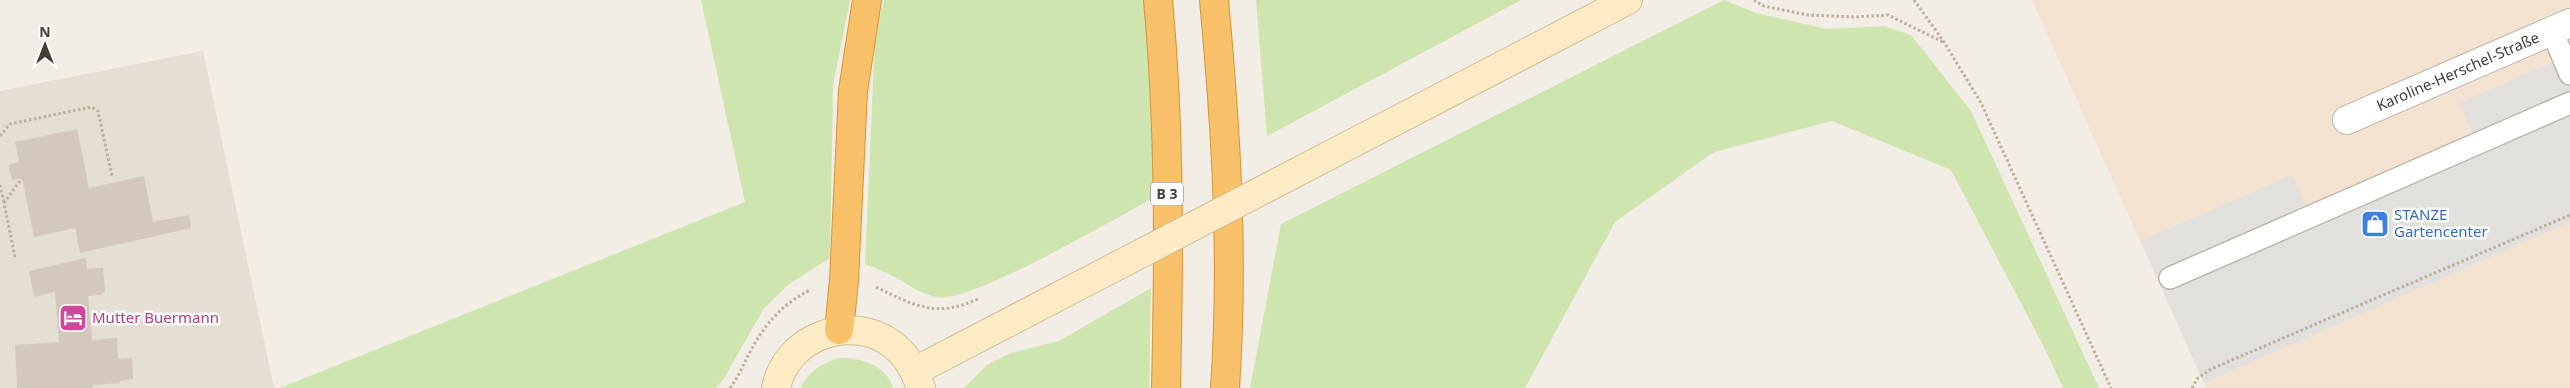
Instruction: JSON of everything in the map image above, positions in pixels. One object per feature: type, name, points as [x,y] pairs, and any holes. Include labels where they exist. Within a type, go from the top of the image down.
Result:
[{"type":"highway","points":[[839,330],[844,281],[853,91],[867,0]]},
{"type":"highway","name":"B 3","points":[[1158,0],[1166,149],[1168,276],[1166,388]]},
{"type":"highway","points":[[1214,0],[1223,98],[1228,212],[1229,326],[1225,388]]},
{"type":"main road","points":[[776,388],[783,368],[801,347],[812,339],[839,330],[857,330],[875,334],[891,343],[905,356],[918,380],[1113,268],[1628,0]]},
{"type":"street","name":"Karoline-Herschel-Straße","points":[[2347,120],[2561,27]]},
{"type":"lane","points":[[2561,27],[2570,74]]},
{"type":"lane","points":[[2170,278],[2570,103]]},
{"type":"path","points":[[1754,0],[1764,6],[1808,15],[1855,17],[1888,15],[1944,42]]},
{"type":"path","points":[[1914,0],[1944,42],[1980,102],[2111,388]]},
{"type":"path","points":[[0,136],[10,124],[91,107],[98,111],[112,176]]},
{"type":"path","points":[[4,204],[22,178]]},
{"type":"path","points":[[0,185],[15,257]]},
{"type":"path","points":[[2192,388],[2197,379],[2211,369],[2570,215]]},
{"type":"path","points":[[730,388],[756,338],[774,315],[791,300],[819,286],[844,281],[872,286],[910,304],[929,310],[946,310],[982,297]]},
{"type":"shaded area","points":[[2032,0],[2570,0],[2570,388],[2206,388]]},
{"type":"shaded area","points":[[203,51],[274,388],[0,388],[0,91]]},
{"type":"shaded area","name":"STANZE Gartencenter","points":[[2570,55],[2570,222],[2204,383],[2141,241],[2292,175],[2306,207],[2473,135],[2459,103]]},
{"type":"green space","points":[[701,0],[850,0],[833,85],[830,258],[789,284],[764,308],[723,380],[716,388],[280,388],[745,202]]},
{"type":"green space","points":[[884,0],[1144,0],[1157,196],[1046,257],[980,287],[955,295],[937,297],[925,294],[890,274],[865,264],[875,39]]},
{"type":"green space","points":[[1256,0],[1521,0],[1267,136]]},
{"type":"green space","points":[[1724,0],[1756,13],[1827,29],[1884,26],[1911,35],[1971,111],[2099,388],[2063,388],[2045,349],[1951,170],[1832,121],[1714,152],[1615,222],[1525,388],[1250,388],[1281,224]]},
{"type":"green space","points":[[1151,288],[1149,388],[964,388],[987,365],[1011,353],[1059,341]]},
{"type":"green space","points":[[839,358],[855,359],[871,364],[885,373],[893,388],[801,388],[817,368]]},
{"type":"building","points":[[77,129],[89,188],[144,176],[153,222],[189,215],[191,228],[80,253],[75,228],[34,237],[22,178],[12,180],[8,165],[19,162],[15,142]]},
{"type":"building","name":"Mutter Buermann","points":[[86,258],[87,269],[103,268],[105,291],[101,295],[88,296],[92,340],[117,338],[118,359],[132,358],[133,379],[120,381],[120,383],[93,385],[93,388],[17,388],[15,345],[59,342],[55,292],[34,297],[29,271]]},
{"type":"place","name":"STANZE Gartencenter","points":[[2375,224]]},
{"type":"place","name":"Mutter Buermann","points":[[73,318]]}]
